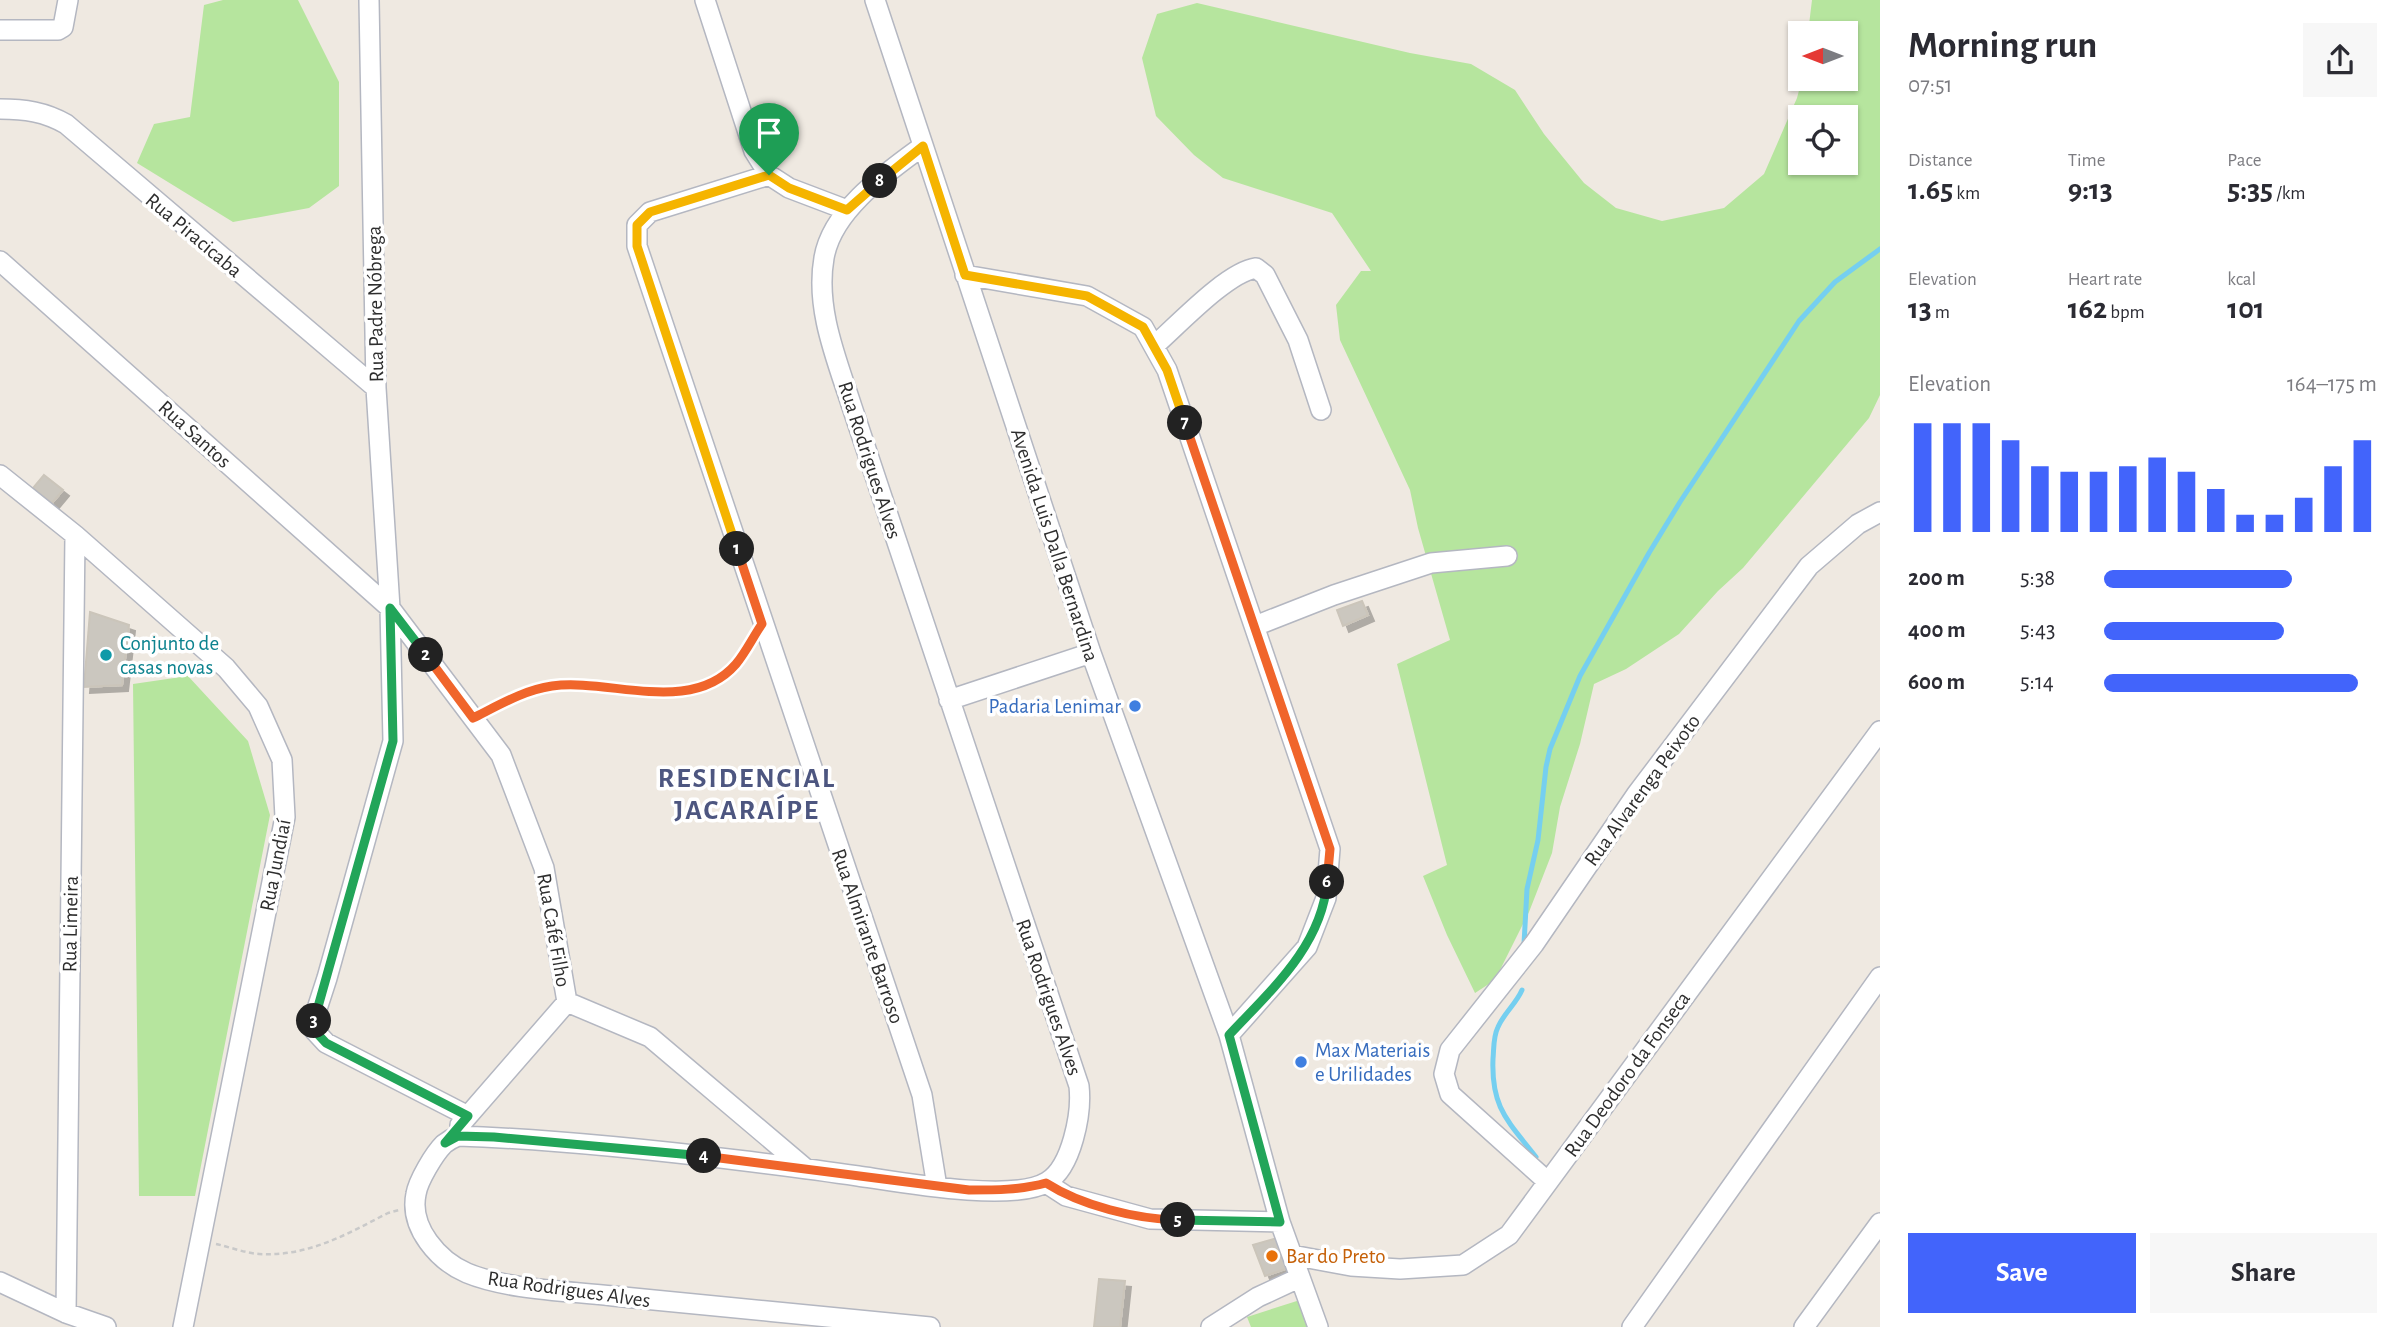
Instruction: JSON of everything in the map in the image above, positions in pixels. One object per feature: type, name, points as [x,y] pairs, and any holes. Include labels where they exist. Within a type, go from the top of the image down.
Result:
[{"type":"street","points":[[0,30],[58,30],[63,27],[68,0]]},
{"type":"street","name":"Rua Padre Nóbrega","points":[[369,0],[376,388],[390,608],[393,741],[315,1015],[314,1030],[326,1043],[468,1116]]},
{"type":"street","points":[[705,0],[754,151],[769,175],[789,188],[847,210]]},
{"type":"street","name":"Avenida Luis Dalla Bernardina","points":[[875,0],[1091,653],[1229,1035],[1280,1222],[1318,1327]]},
{"type":"street","name":"Rua Piracicaba","points":[[0,109],[22,109],[49,115],[66,124],[376,388]]},
{"type":"street","name":"Rua Rodrigues Alves","points":[[923,146],[847,210],[833,231],[824,258],[821,279],[826,323],[1079,1086],[1079,1108],[1074,1136],[1064,1163],[1058,1173],[1046,1183]]},
{"type":"street","name":"Rua Almirante Barroso","points":[[769,175],[650,212],[637,225],[637,246],[922,1095],[937,1187]]},
{"type":"street","name":"Rua Santos","points":[[0,261],[390,608]]},
{"type":"street","points":[[1154,346],[1223,285],[1247,270],[1256,268],[1265,275],[1298,340],[1321,410]]},
{"type":"street","points":[[965,275],[1087,296],[1143,327],[1167,370],[1330,849],[1326,898],[1307,947],[1229,1035]]},
{"type":"street","name":"Rua Jundiaí","points":[[0,475],[75,535],[226,668],[258,706],[282,760],[285,817],[183,1327]]},
{"type":"street","name":"Rua Alvarenga Peixoto","points":[[1548,1182],[1450,1094],[1444,1074],[1450,1050],[1534,944],[1636,795],[1809,566],[1858,524],[1880,512]]},
{"type":"street","name":"Rua Limeira","points":[[66,1312],[75,535]]},
{"type":"street","points":[[1255,626],[1334,595],[1430,563],[1507,556]]},
{"type":"street","name":"Rua Café Filho","points":[[390,608],[501,755],[544,869],[567,1002],[650,1037],[806,1169]]},
{"type":"street","points":[[949,700],[1091,653]]},
{"type":"street","name":"Rua Deodoro da Fonseca","points":[[1292,1255],[1350,1266],[1400,1269],[1463,1265],[1509,1235],[1880,731]]},
{"type":"street","points":[[1632,1327],[1880,977]]},
{"type":"street","points":[[415,1206],[416,1191],[422,1178],[445,1143],[567,1002]]},
{"type":"street","points":[[445,1143],[458,1136],[624,1147],[937,1187],[1001,1190],[1046,1183],[1066,1196],[1150,1219],[1280,1222]]},
{"type":"street","name":"Rua Rodrigues Alves","points":[[415,1206],[421,1228],[439,1255],[458,1268],[484,1279],[612,1296],[930,1327]]},
{"type":"street","points":[[1804,1327],[1880,1223]]},
{"type":"street","points":[[1211,1327],[1258,1297],[1299,1278]]},
{"type":"street","points":[[0,1282],[106,1327]]},
{"type":"path","points":[[473,718],[517,696],[552,686],[599,685],[657,693],[708,686],[735,665],[762,624]]},
{"type":"path","points":[[200,1241],[259,1254],[292,1252],[326,1245],[388,1213],[415,1206]]},
{"type":"green space","points":[[223,0],[298,0],[339,82],[339,186],[309,208],[233,222],[137,163],[154,124],[190,117],[204,5]]},
{"type":"green space","points":[[1812,0],[1880,0],[1880,395],[1869,418],[1743,568],[1679,634],[1626,669],[1594,684],[1580,744],[1560,807],[1552,853],[1529,912],[1495,980],[1475,993],[1423,876],[1447,865],[1397,664],[1450,640],[1410,490],[1340,340],[1336,305],[1361,271],[1371,271],[1332,213],[1223,178],[1194,155],[1156,116],[1142,58],[1157,14],[1197,3],[1410,53],[1471,64],[1515,90],[1544,134],[1584,183],[1616,208],[1662,221],[1724,208],[1764,174],[1788,119],[1788,175],[1858,175],[1858,105],[1794,105],[1799,91],[1858,91],[1858,21],[1809,21]]},
{"type":"green space","points":[[188,676],[248,741],[270,815],[195,1196],[139,1196],[133,684]]},
{"type":"green space","points":[[1300,1300],[1309,1327],[1251,1327],[1247,1317]]},
{"type":"building","points":[[44,475],[63,490],[52,503],[33,488]]},
{"type":"building","points":[[1362,601],[1368,615],[1343,626],[1337,610]]},
{"type":"building","name":"Conjunto de casas novas","points":[[90,612],[129,625],[122,685],[84,687]]},
{"type":"building","name":"Bar do Preto","points":[[1281,1237],[1291,1267],[1265,1276],[1253,1245]]},
{"type":"building","points":[[1099,1279],[1125,1281],[1120,1327],[1094,1327]]},
{"type":"waterway","points":[[1524,944],[1527,889],[1538,840],[1546,767],[1550,749],[1580,676],[1680,502],[1799,321],[1835,282],[1880,249]]},
{"type":"waterway","points":[[1522,990],[1496,1031],[1493,1076],[1503,1113],[1536,1157]]},
{"type":"place","name":"Conjunto de casas novas","points":[[106,655]]},
{"type":"place","name":"Padaria Lenimar","points":[[1135,706]]},
{"type":"place","name":"Max Materiais e Urilidades","points":[[1301,1062]]},
{"type":"place","name":"Bar do Preto","points":[[1272,1256]]},
{"type":"district","name":"RESIDENCIAL JACARAÍPE","points":[[747,793]]},
{"type":"route","points":[[923,146],[965,275],[1087,296],[1143,327],[1167,370],[1330,849],[1326,898],[1307,947],[1229,1035],[1280,1222],[1150,1219],[1066,1196],[1046,1183],[1001,1190],[969,1190],[624,1147],[458,1136],[445,1143],[468,1116],[326,1043],[314,1030],[315,1015],[393,741],[390,608],[473,718],[517,696],[552,686],[599,685],[657,693],[708,686],[735,665],[762,624],[637,246],[637,225],[650,212],[769,175],[789,188],[847,210],[923,146]]}]
